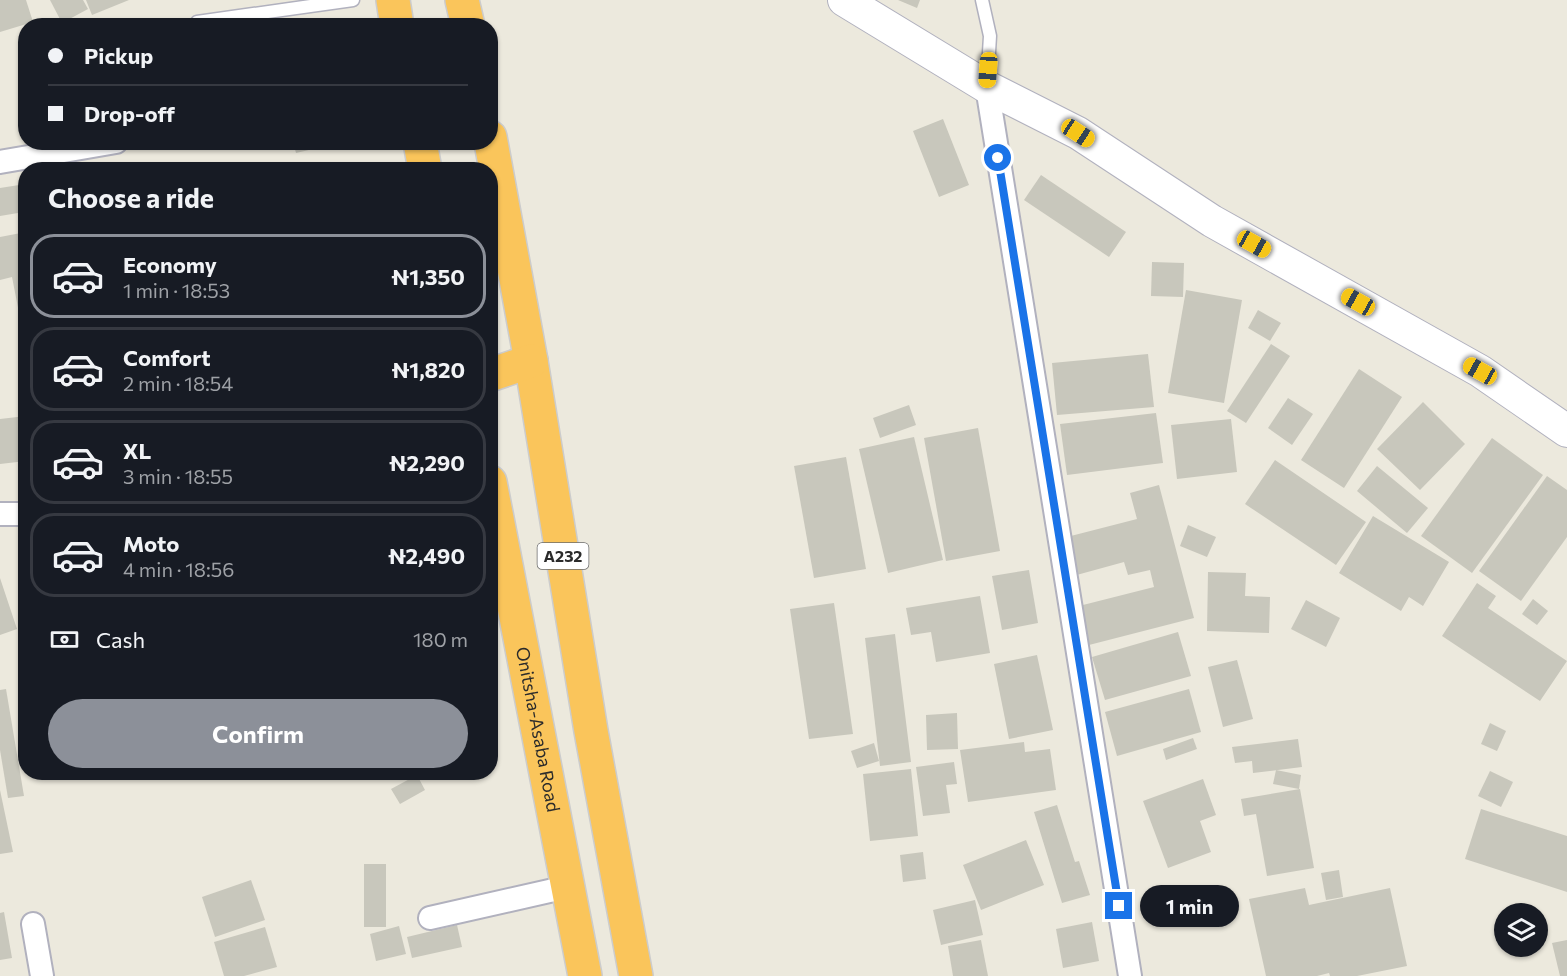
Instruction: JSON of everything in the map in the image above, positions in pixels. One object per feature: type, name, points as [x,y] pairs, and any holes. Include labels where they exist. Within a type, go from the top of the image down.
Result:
[{"type":"highway","points":[[393,0],[396,18]]},
{"type":"highway","points":[[462,0],[466,18]]},
{"type":"highway","name":"A232","points":[[498,181],[531,361],[591,731],[636,976]]},
{"type":"highway","points":[[498,372],[531,361]]},
{"type":"highway","name":"Onitsha-Asaba Road","points":[[498,524],[585,976]]},
{"type":"street","points":[[844,0],[987,87],[1078,133],[1212,220],[1480,371],[1567,431]]},
{"type":"street","points":[[987,87],[1130,976]]},
{"type":"street","points":[[0,162],[70,150]]},
{"type":"street","points":[[0,514],[18,514]]},
{"type":"street","points":[[430,918],[567,887]]},
{"type":"street","points":[[33,924],[42,976]]},
{"type":"lane","points":[[225,18],[353,0]]},
{"type":"lane","points":[[982,0],[990,36],[987,87]]},
{"type":"building","points":[[0,0],[26,0],[32,18],[18,18],[18,27],[0,32]]},
{"type":"building","points":[[50,0],[83,0],[88,9],[71,18],[59,18]]},
{"type":"building","points":[[86,0],[129,0],[92,15]]},
{"type":"building","points":[[898,0],[920,0],[917,8]]},
{"type":"building","points":[[943,119],[969,185],[939,197],[913,131]]},
{"type":"building","points":[[1041,175],[1126,232],[1109,257],[1024,200]]},
{"type":"building","points":[[18,185],[18,213],[0,216],[0,188]]},
{"type":"building","points":[[18,234],[18,308],[12,277],[0,280],[0,237]]},
{"type":"building","points":[[1152,262],[1184,263],[1183,297],[1151,296]]},
{"type":"building","points":[[1186,290],[1242,300],[1224,403],[1168,393]]},
{"type":"building","points":[[1258,310],[1281,323],[1270,341],[1248,328]]},
{"type":"building","points":[[1271,344],[1290,356],[1246,423],[1227,411]]},
{"type":"building","points":[[1148,354],[1154,407],[1057,415],[1052,363]]},
{"type":"building","points":[[1359,369],[1402,397],[1344,488],[1301,460]]},
{"type":"building","points":[[1288,398],[1313,414],[1292,445],[1268,428]]},
{"type":"building","points":[[1423,402],[1465,444],[1420,490],[1377,449]]},
{"type":"building","points":[[909,405],[916,425],[880,438],[873,418]]},
{"type":"building","points":[[1156,413],[1163,463],[1067,475],[1060,424]]},
{"type":"building","points":[[18,417],[18,462],[0,464],[0,419]]},
{"type":"building","points":[[1231,419],[1237,472],[1177,479],[1171,425]]},
{"type":"building","points":[[978,428],[1000,551],[946,561],[924,438]]},
{"type":"building","points":[[914,437],[943,560],[888,573],[859,449]]},
{"type":"building","points":[[1492,438],[1543,475],[1472,573],[1421,536]]},
{"type":"building","points":[[846,457],[866,569],[814,578],[794,466]]},
{"type":"building","points":[[1275,460],[1366,522],[1336,565],[1245,504]]},
{"type":"building","points":[[1377,466],[1428,508],[1407,533],[1357,491]]},
{"type":"building","points":[[1547,476],[1567,490],[1567,537],[1521,601],[1479,571]]},
{"type":"building","points":[[1159,485],[1194,618],[1089,645],[1079,606],[1154,587],[1150,570],[1128,575],[1124,562],[1073,576],[1063,538],[1137,519],[1130,493]]},
{"type":"building","points":[[1373,516],[1449,562],[1423,606],[1409,597],[1401,611],[1339,573]]},
{"type":"building","points":[[1188,525],[1216,537],[1207,557],[1180,546]]},
{"type":"building","points":[[1029,570],[1038,623],[1002,630],[992,576]]},
{"type":"building","points":[[1208,572],[1246,573],[1245,596],[1270,597],[1269,633],[1207,631]]},
{"type":"building","points":[[0,578],[17,629],[0,635]]},
{"type":"building","points":[[1477,583],[1496,596],[1488,608],[1567,661],[1540,701],[1442,636]]},
{"type":"building","points":[[980,596],[990,653],[936,662],[931,632],[911,635],[906,608]]},
{"type":"building","points":[[1533,599],[1548,611],[1537,625],[1522,614]]},
{"type":"building","points":[[1306,600],[1340,618],[1326,647],[1291,629]]},
{"type":"building","points":[[834,603],[853,734],[809,739],[790,609]]},
{"type":"building","points":[[1178,632],[1191,676],[1105,700],[1092,657]]},
{"type":"building","points":[[895,634],[911,762],[880,766],[865,638]]},
{"type":"building","points":[[1037,655],[1053,730],[1009,739],[994,664]]},
{"type":"building","points":[[1237,660],[1253,719],[1223,727],[1208,667]]},
{"type":"building","points":[[6,689],[18,760],[18,780],[21,780],[24,796],[8,798],[0,750],[0,690]]},
{"type":"building","points":[[1189,689],[1201,732],[1117,756],[1105,712]]},
{"type":"building","points":[[957,713],[958,749],[927,750],[926,715]]},
{"type":"building","points":[[1490,723],[1506,731],[1497,751],[1481,744]]},
{"type":"building","points":[[1193,738],[1197,749],[1166,760],[1163,749]]},
{"type":"building","points":[[1298,739],[1302,767],[1253,773],[1252,761],[1235,763],[1232,747]]},
{"type":"building","points":[[1024,742],[1025,752],[1050,749],[1056,790],[968,802],[960,750]]},
{"type":"building","points":[[874,743],[879,761],[857,768],[851,751]]},
{"type":"building","points":[[954,762],[957,784],[946,785],[950,813],[923,816],[916,767]]},
{"type":"building","points":[[911,769],[918,836],[870,841],[863,774]]},
{"type":"building","points":[[1276,770],[1301,775],[1299,789],[1273,784]]},
{"type":"building","points":[[1490,771],[1513,782],[1501,807],[1478,796]]},
{"type":"building","points":[[1203,779],[1216,815],[1200,821],[1211,852],[1168,868],[1143,801]]},
{"type":"building","points":[[408,780],[420,780],[425,790],[400,804],[391,789]]},
{"type":"building","points":[[1300,789],[1314,868],[1267,876],[1256,814],[1244,816],[1241,799]]},
{"type":"building","points":[[0,790],[13,852],[0,854]]},
{"type":"building","points":[[1057,805],[1075,862],[1079,861],[1090,895],[1062,903],[1034,812]]},
{"type":"building","points":[[1481,809],[1567,836],[1567,892],[1465,859]]},
{"type":"building","points":[[1026,840],[1044,885],[981,910],[963,865]]},
{"type":"building","points":[[923,852],[926,879],[903,882],[900,855]]},
{"type":"building","points":[[364,864],[386,864],[386,927],[364,927]]},
{"type":"building","points":[[1339,870],[1343,897],[1326,900],[1321,873]]},
{"type":"building","points":[[251,880],[265,920],[215,937],[202,897]]},
{"type":"building","points":[[1305,888],[1309,905],[1390,888],[1407,966],[1357,976],[1330,976],[1329,973],[1317,976],[1266,976],[1249,899]]},
{"type":"building","points":[[975,900],[983,935],[941,945],[933,910]]},
{"type":"building","points":[[4,912],[12,958],[0,960],[0,913]]},
{"type":"building","points":[[1092,922],[1099,961],[1063,968],[1056,929]]},
{"type":"building","points":[[457,925],[462,947],[412,958],[407,937]]},
{"type":"building","points":[[399,926],[406,954],[376,961],[370,934]]},
{"type":"building","points":[[265,927],[277,967],[244,976],[224,976],[214,942]]},
{"type":"building","points":[[981,940],[988,976],[953,976],[948,946]]},
{"type":"building","points":[[1567,940],[1567,976],[1560,976],[1552,943]]},
{"type":"route","points":[[998,158],[1119,906]]}]
